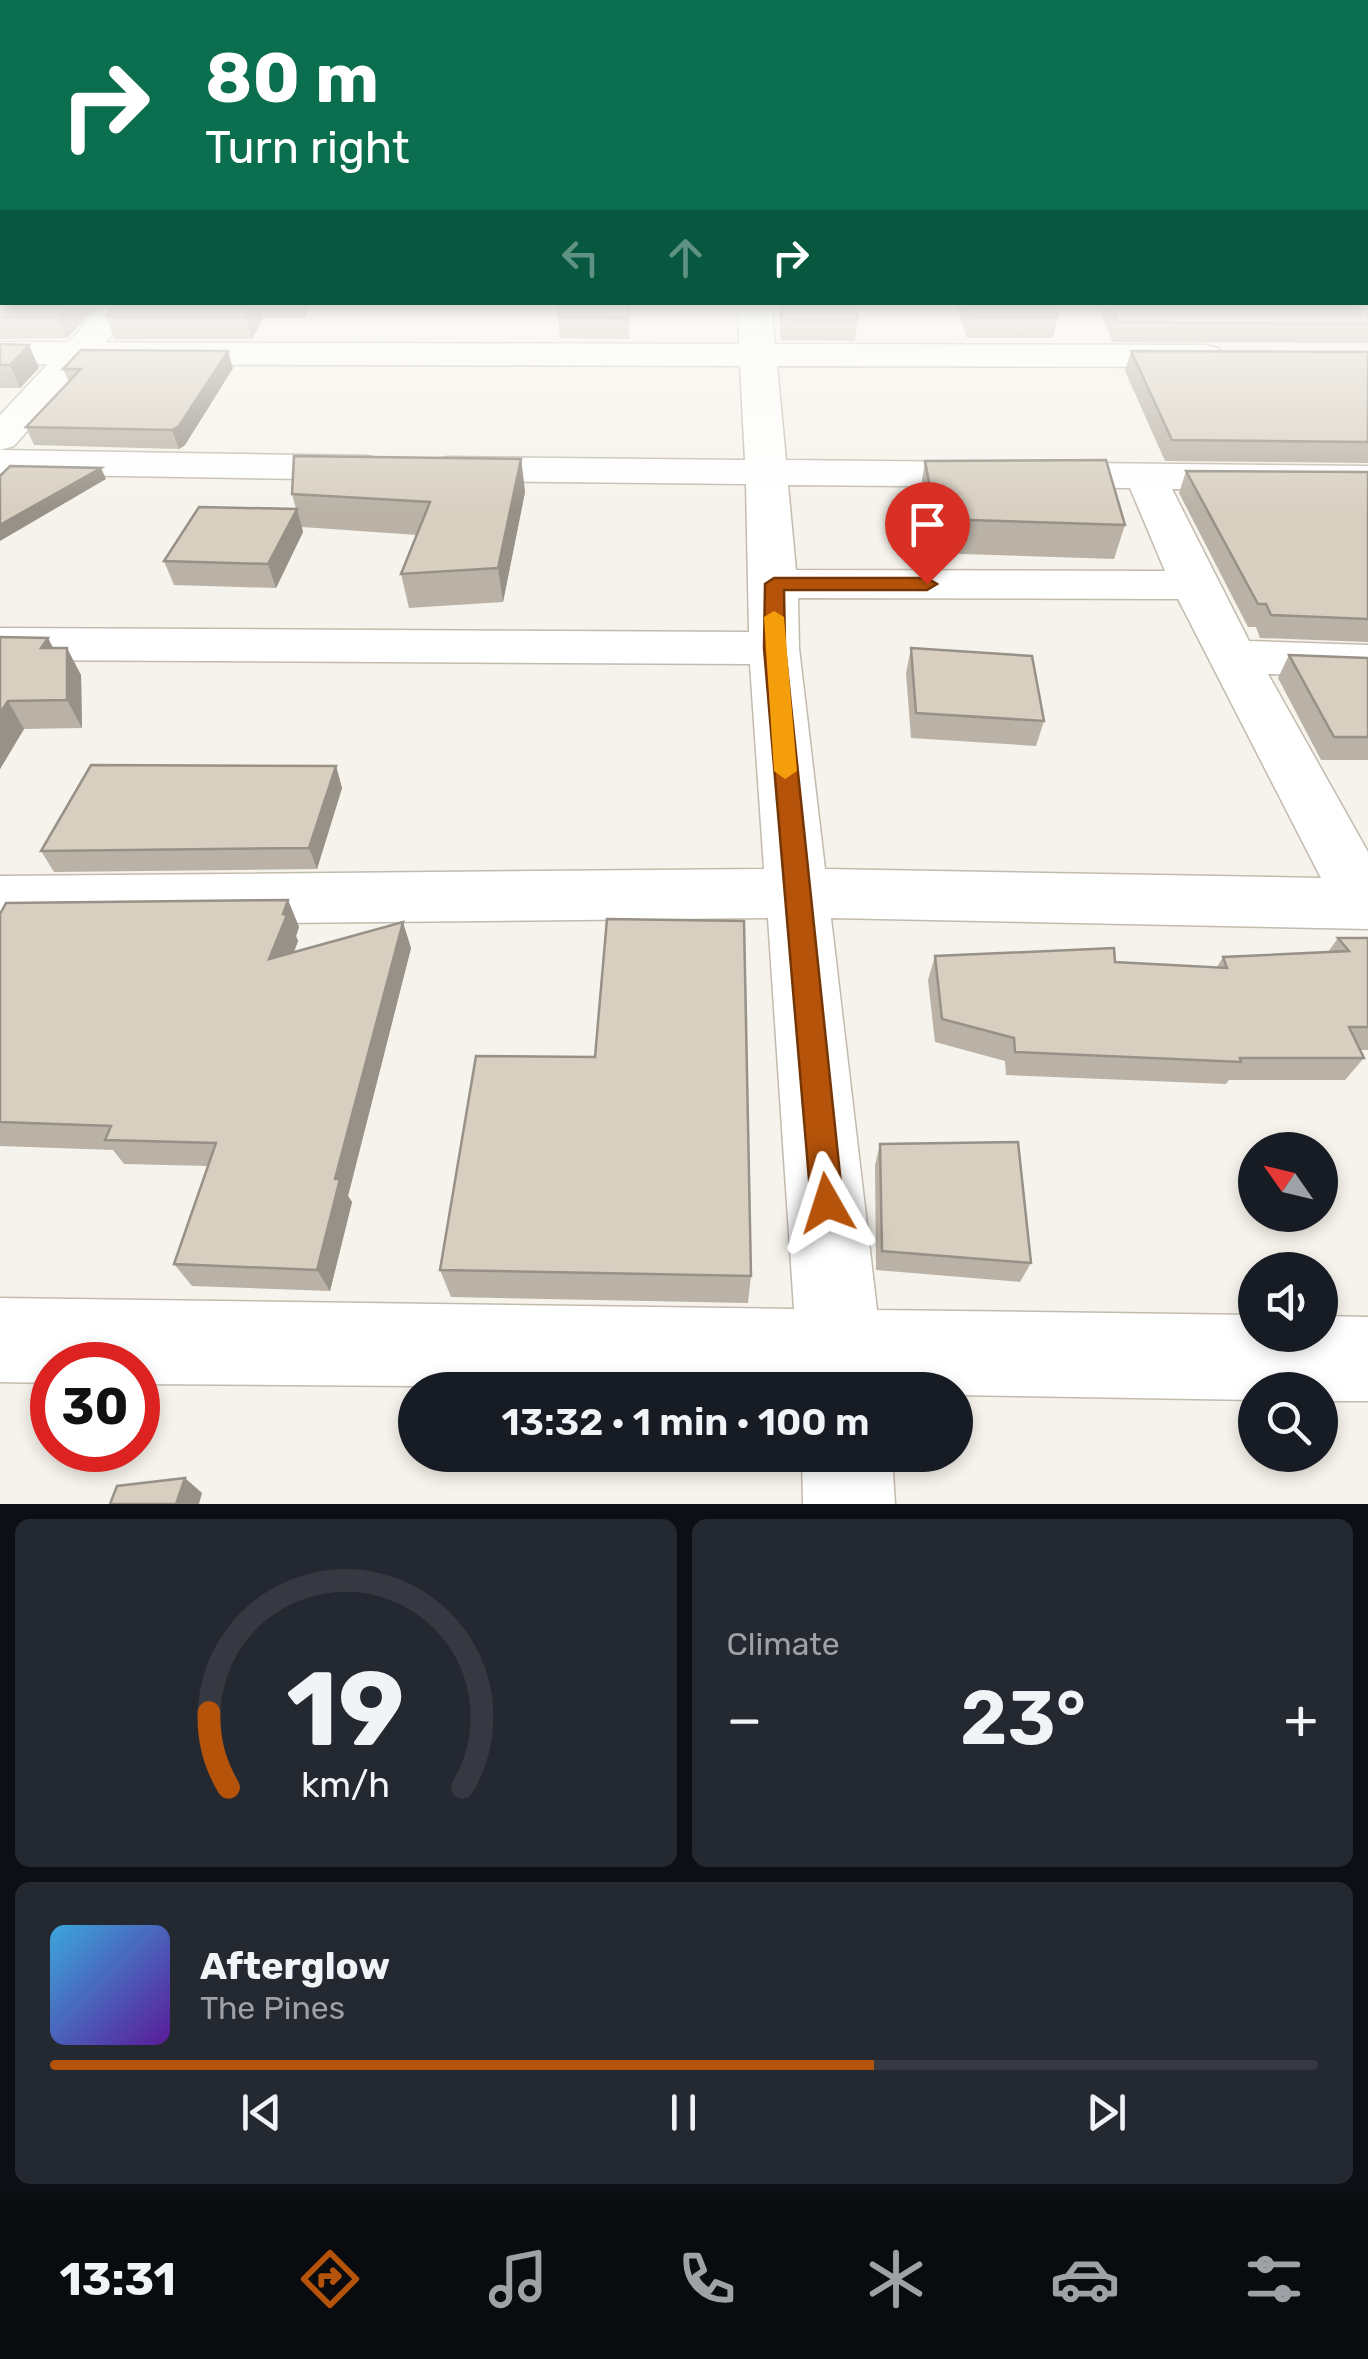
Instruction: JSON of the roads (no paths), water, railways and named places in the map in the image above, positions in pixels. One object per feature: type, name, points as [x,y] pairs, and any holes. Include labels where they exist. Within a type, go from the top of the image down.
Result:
[{"type":"street","points":[[0,438],[63,369]]},
{"type":"street","points":[[759,369],[774,584],[774,648],[842,1372]]},
{"type":"street","points":[[0,462],[764,474],[1368,478]]},
{"type":"street","points":[[0,901],[204,902],[797,893],[1367,904],[1194,585],[1146,476]]},
{"type":"street","points":[[774,584],[1194,585]]},
{"type":"street","points":[[0,644],[774,648]]},
{"type":"street","points":[[1234,657],[1368,660]]},
{"type":"street","points":[[0,1340],[842,1372],[1368,1359]]},
{"type":"street","points":[[848,1472],[849,1504]]}]
